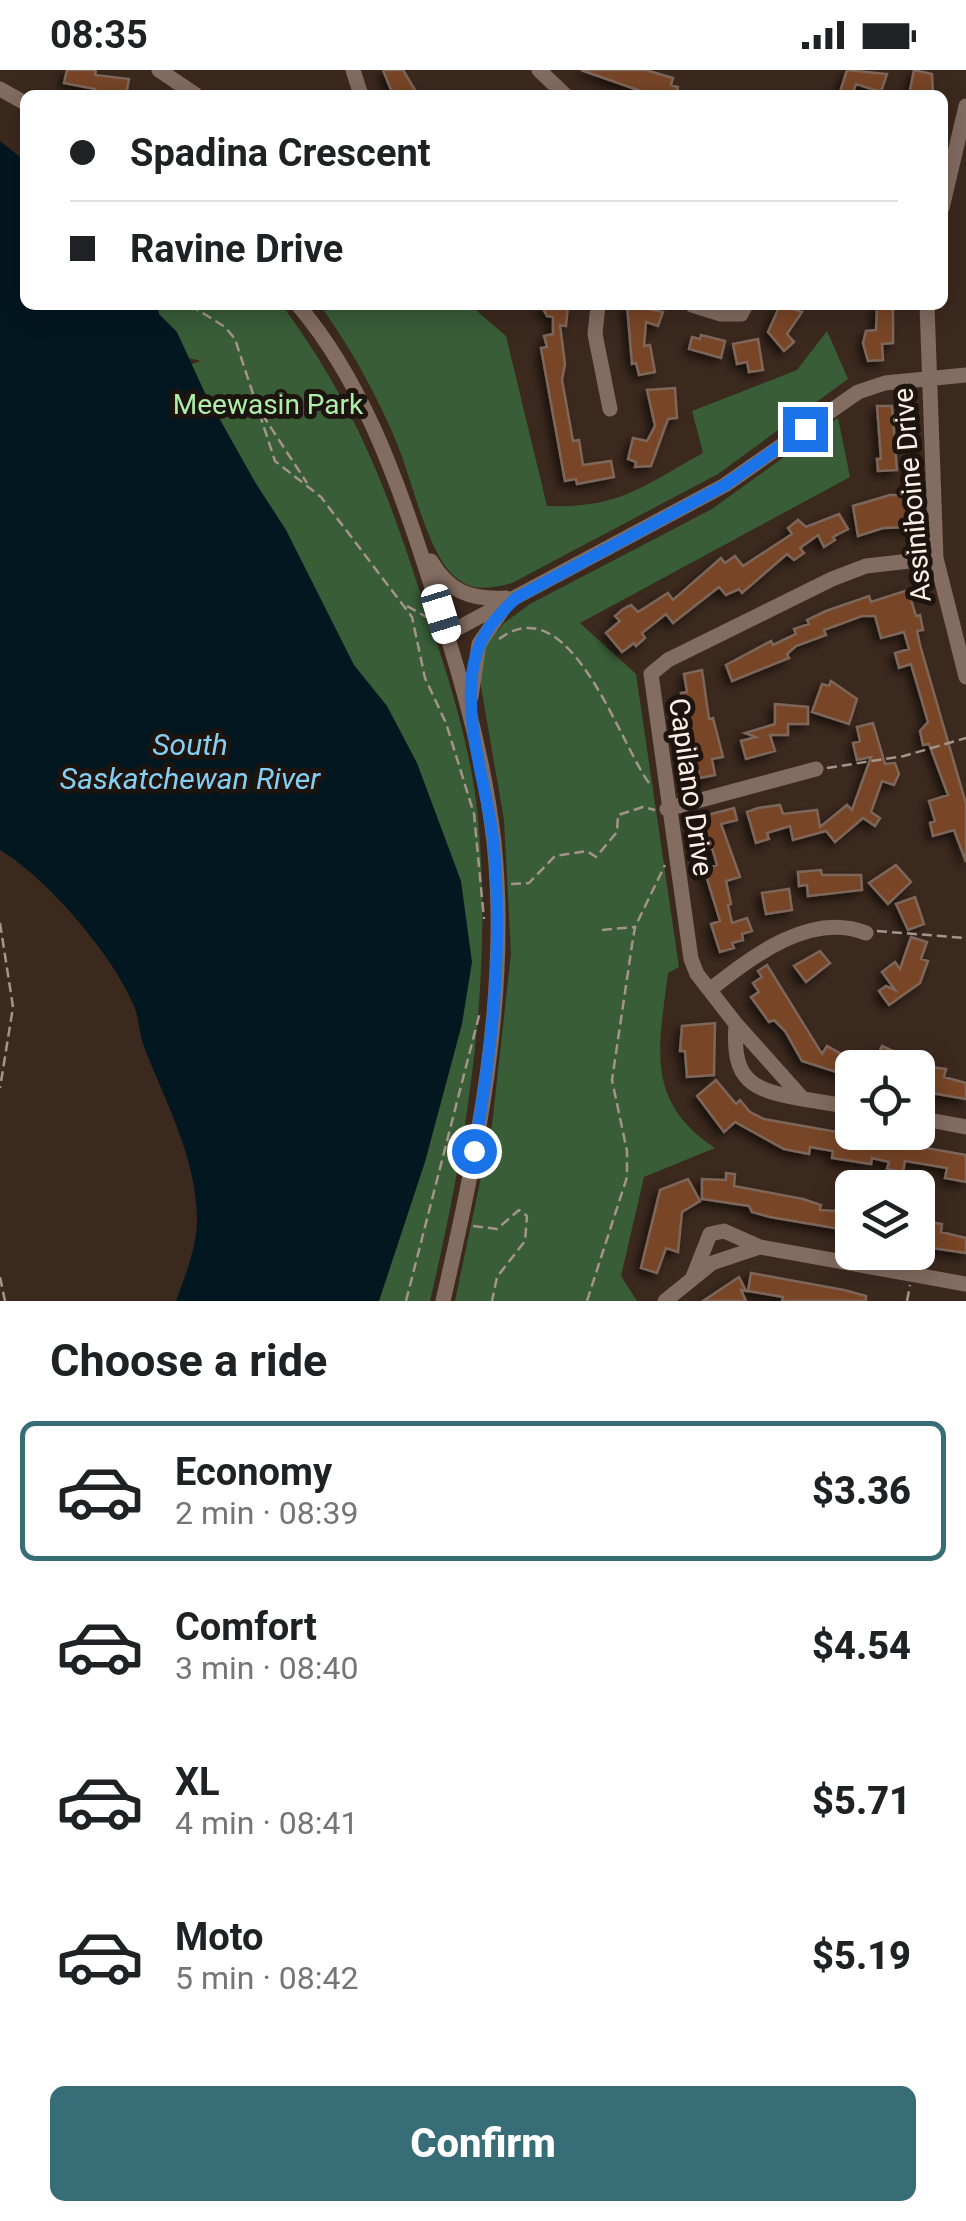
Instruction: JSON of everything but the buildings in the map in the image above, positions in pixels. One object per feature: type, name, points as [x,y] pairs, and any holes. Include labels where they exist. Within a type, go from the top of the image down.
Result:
[{"type":"street","points":[[159,70],[189,90]]},
{"type":"street","points":[[539,70],[561,90]]},
{"type":"street","points":[[948,182],[966,106]]},
{"type":"street","points":[[301,310],[362,406],[416,535],[471,716],[488,803],[497,884],[492,1027],[460,1224],[443,1301]]},
{"type":"street","points":[[597,310],[595,334],[610,408]]},
{"type":"street","points":[[708,310],[721,314],[741,314],[743,310]]},
{"type":"street","name":"Assiniboine Drive","points":[[927,310],[936,558],[966,678]]},
{"type":"street","points":[[447,634],[725,485],[858,392],[927,377],[966,375]]},
{"type":"street","points":[[416,535],[440,577],[456,591],[481,599],[516,598]]},
{"type":"street","name":"Capilano Drive","points":[[803,1098],[736,1024],[712,988],[697,974],[691,959],[650,683],[659,666],[832,578],[866,566],[936,558]]},
{"type":"street","points":[[471,716],[478,644],[495,617],[516,598]]},
{"type":"street","points":[[667,809],[816,769]]},
{"type":"street","points":[[712,988],[753,956],[798,935],[849,926],[866,933]]},
{"type":"street","name":"Capilano Drive","points":[[736,1024],[734,1050],[740,1072],[752,1084],[772,1094],[835,1104]]},
{"type":"street","points":[[935,1121],[966,1127]]},
{"type":"street","points":[[692,1278],[710,1234],[724,1231],[760,1247],[966,1284]]},
{"type":"street","points":[[665,1301],[712,1262],[760,1247]]},
{"type":"path","points":[[197,310],[232,334],[276,462],[308,484]]},
{"type":"path","points":[[261,413],[308,484],[412,617],[425,678],[446,723],[474,814],[484,918]]},
{"type":"path","points":[[406,606],[425,618],[441,614]]},
{"type":"path","points":[[518,629],[551,633],[574,652],[650,787],[664,786]]},
{"type":"path","points":[[843,766],[904,756],[966,738]]},
{"type":"path","points":[[497,884],[528,883],[563,853],[587,851],[596,858],[617,832],[618,815],[642,807],[667,809]]},
{"type":"path","points":[[586,1301],[627,1177],[627,1150],[612,1080],[635,927],[664,865]]},
{"type":"path","points":[[0,923],[13,1007],[0,1088]]},
{"type":"path","points":[[602,930],[635,927]]},
{"type":"path","points":[[887,929],[966,938]]},
{"type":"path","points":[[406,1301],[458,1110],[480,1008]]},
{"type":"path","points":[[460,1224],[497,1229],[512,1212],[519,1210],[527,1216],[525,1241],[496,1277],[492,1301]]},
{"type":"path","points":[[0,1277],[5,1301]]},
{"type":"path","points":[[907,1301],[910,1284]]},
{"type":"green space","name":"Meewasin Park","points":[[133,310],[286,310],[327,372],[362,438],[404,544],[462,729],[478,819],[482,879],[479,1001],[465,1122],[430,1301],[371,1301],[185,366],[201,361],[176,355]]},
{"type":"green space","points":[[323,310],[476,310],[506,336],[547,506],[613,499],[703,453],[692,411],[797,370],[827,331],[848,379],[718,474],[512,583],[489,588],[461,581],[444,565],[396,441],[352,354]]},
{"type":"green space","points":[[838,418],[850,477],[580,623],[636,674],[679,967],[668,973],[660,1048],[662,1071],[676,1111],[715,1148],[644,1177],[621,1276],[637,1301],[455,1301],[492,1125],[511,954],[504,820],[479,675],[483,650],[504,623],[530,604],[712,509]]},
{"type":"water","name":"South Saskatchewan River","points":[[0,141],[20,157],[20,310],[159,310],[177,332],[204,391],[286,530],[354,665],[387,706],[417,763],[461,881],[472,962],[462,1024],[425,1162],[379,1301],[176,1301],[195,1240],[195,1195],[185,1151],[143,1044],[134,1006],[111,964],[77,919],[38,879],[0,850]]},
{"type":"route","points":[[474,1151],[492,1027],[498,934],[494,844],[471,716],[478,644],[495,617],[516,598],[725,485],[805,429]]}]
